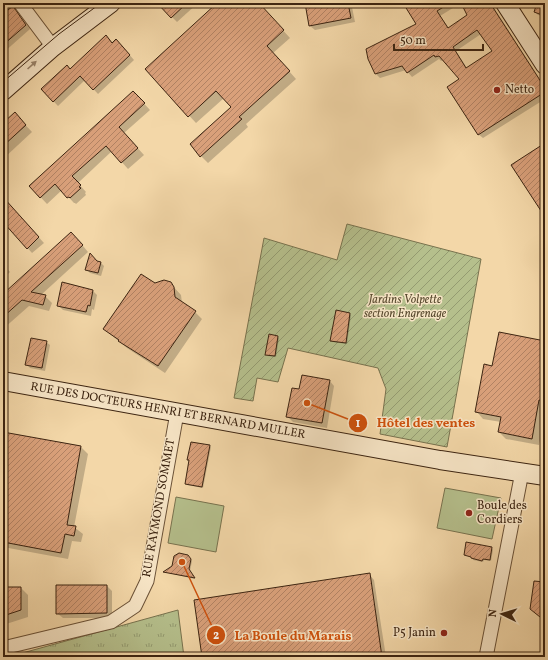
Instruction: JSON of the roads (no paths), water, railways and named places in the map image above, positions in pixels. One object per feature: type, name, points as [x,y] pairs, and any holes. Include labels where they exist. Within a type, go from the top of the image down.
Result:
[{"type":"main road","points":[[3,91],[53,47],[111,3]]},
{"type":"main road","points":[[505,3],[545,65]]},
{"type":"main road","name":"RUE DES DOCTEURS HENRI ET BERNARD MULLER","points":[[3,381],[440,460],[545,476]]},
{"type":"street","points":[[20,3],[53,47]]},
{"type":"street","name":"RUE RAYMOND SOMMET","points":[[3,648],[112,622],[135,606],[146,581],[177,413]]},
{"type":"street","points":[[486,657],[522,472]]},
{"type":"tram line","points":[[3,82],[59,34],[101,3]]},
{"type":"place","name":"Netto","points":[[497,90]]},
{"type":"place","name":"Hôtel des ventes","points":[[307,403]]},
{"type":"place","name":"Boule des Cordiers","points":[[469,513]]},
{"type":"place","name":"La Boule du Marais","points":[[182,562]]},
{"type":"place","name":"P5 Janin","points":[[444,633]]},
{"type":"park label","name":"Jardins Volpette section Engrenage","points":[[405,307]]}]
